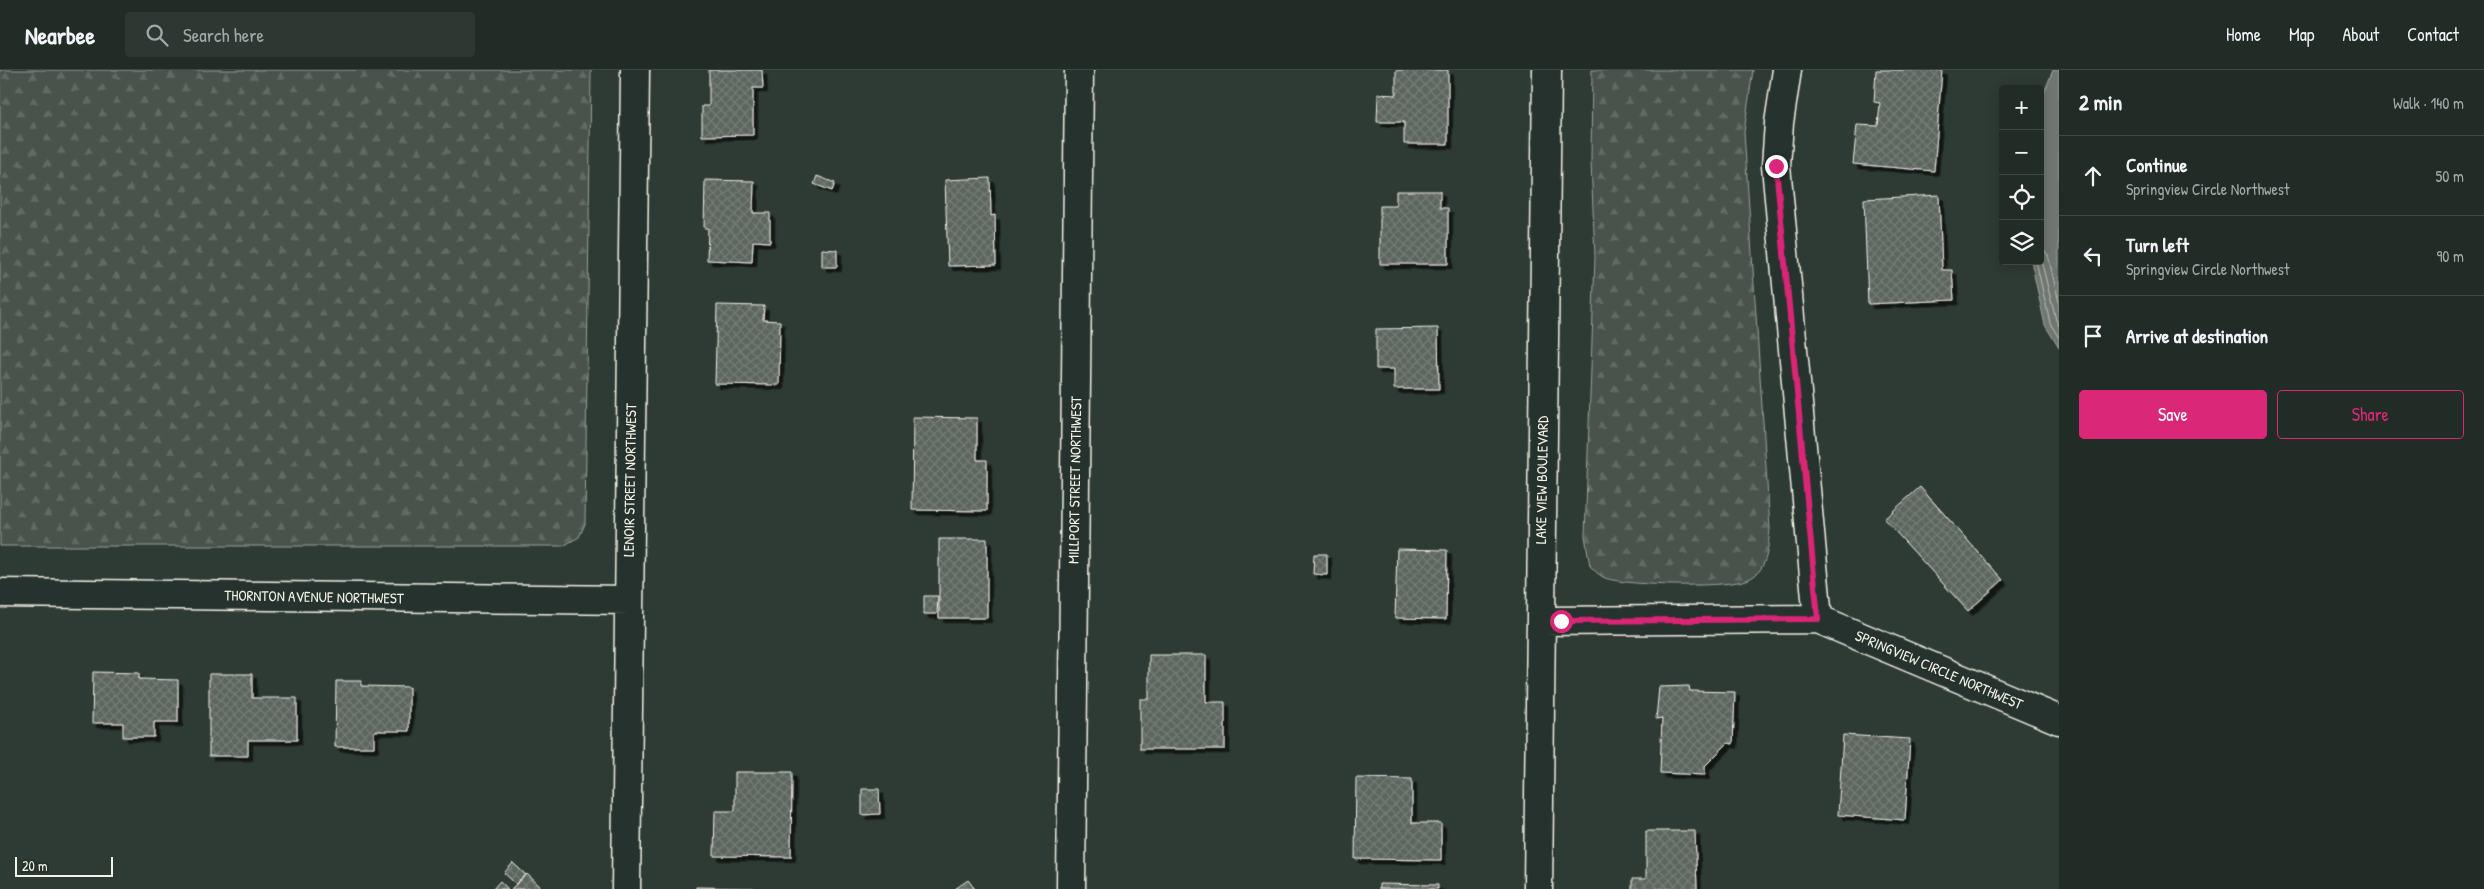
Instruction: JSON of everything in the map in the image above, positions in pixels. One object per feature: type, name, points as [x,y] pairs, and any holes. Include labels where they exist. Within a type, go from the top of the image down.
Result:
[{"type":"street","name":"LENOIR STREET NORTHWEST","points":[[626,889],[635,70]]},
{"type":"street","name":"MILLPORT STREET NORTHWEST","points":[[1071,889],[1079,70]]},
{"type":"street","name":"LAKE VIEW BOULEVARD","points":[[1538,889],[1546,70]]},
{"type":"street","points":[[1787,70],[1779,122],[1776,166],[1818,619]]},
{"type":"street","name":"THORNTON AVENUE NORTHWEST","points":[[0,593],[629,600]]},
{"type":"street","name":"SPRINGVIEW CIRCLE NORTHWEST","points":[[1541,621],[1818,619],[2059,720]]},
{"type":"green space","points":[[0,70],[591,70],[585,524],[579,537],[563,546],[0,546]]},
{"type":"green space","points":[[1592,70],[1753,70],[1744,132],[1770,529],[1768,549],[1764,563],[1757,574],[1751,578],[1724,584],[1703,585],[1635,583],[1605,578],[1590,566],[1585,536],[1595,257],[1591,162]]},
{"type":"water","points":[[2053,70],[2059,70],[2059,348],[2045,325],[2032,265],[2044,265],[2044,93]]},
{"type":"building","points":[[709,70],[762,70],[763,88],[753,88],[753,135],[702,136],[702,106],[709,106]]},
{"type":"building","points":[[1396,70],[1448,70],[1448,144],[1404,144],[1404,122],[1377,122],[1378,94],[1396,95]]},
{"type":"building","points":[[1876,70],[1942,70],[1934,171],[1853,164],[1857,125],[1878,126],[1880,103],[1874,102]]},
{"type":"building","points":[[817,176],[835,183],[832,191],[814,184]]},
{"type":"building","points":[[990,178],[991,216],[995,215],[996,265],[948,266],[945,180]]},
{"type":"building","points":[[705,180],[754,181],[753,213],[770,213],[770,242],[753,241],[752,262],[707,260],[708,228],[704,228]]},
{"type":"building","points":[[1396,191],[1440,191],[1440,208],[1448,208],[1448,264],[1380,264],[1380,206],[1396,206]]},
{"type":"building","points":[[1939,195],[1942,270],[1952,270],[1954,300],[1868,304],[1864,199]]},
{"type":"building","points":[[822,249],[837,250],[837,267],[822,267]]},
{"type":"building","points":[[717,305],[764,306],[763,320],[780,321],[779,385],[715,384]]},
{"type":"building","points":[[1438,328],[1439,389],[1394,389],[1394,369],[1376,369],[1376,329]]},
{"type":"building","points":[[913,417],[977,418],[977,460],[987,460],[987,511],[912,510]]},
{"type":"building","points":[[1920,487],[2003,580],[1968,611],[1884,519]]},
{"type":"building","points":[[939,539],[987,539],[987,618],[939,618]]},
{"type":"building","points":[[1397,549],[1447,550],[1446,619],[1395,618]]},
{"type":"building","points":[[1314,554],[1327,554],[1327,575],[1313,574]]},
{"type":"building","points":[[924,596],[938,596],[937,614],[924,614]]},
{"type":"building","points":[[1149,655],[1206,655],[1206,702],[1225,702],[1225,749],[1140,749],[1140,699],[1149,699]]},
{"type":"building","points":[[93,672],[139,673],[139,679],[178,680],[178,722],[154,722],[154,737],[123,737],[123,723],[92,723]]},
{"type":"building","points":[[209,674],[252,674],[252,698],[297,698],[297,740],[248,740],[248,756],[209,756]]},
{"type":"building","points":[[336,681],[361,681],[361,686],[409,687],[409,731],[374,731],[374,747],[335,747]]},
{"type":"building","points":[[1689,686],[1690,691],[1735,692],[1733,744],[1728,743],[1705,766],[1705,775],[1660,773],[1662,718],[1656,719],[1659,687]]},
{"type":"building","points":[[1843,735],[1910,739],[1905,820],[1838,815]]},
{"type":"building","points":[[735,772],[792,772],[791,857],[714,856],[715,811],[735,811]]},
{"type":"building","points":[[1356,778],[1412,779],[1412,823],[1441,823],[1441,860],[1355,859]]},
{"type":"building","points":[[862,789],[879,789],[880,814],[862,815]]},
{"type":"building","points":[[1646,831],[1695,831],[1697,889],[1632,889],[1632,879],[1646,879]]},
{"type":"building","points":[[513,863],[526,875],[516,884],[504,873]]},
{"type":"building","points":[[526,875],[543,889],[511,889]]},
{"type":"building","points":[[968,880],[975,889],[955,889]]},
{"type":"building","points":[[500,881],[508,889],[493,889]]},
{"type":"building","points":[[1379,884],[1438,885],[1438,889],[1379,889]]},
{"type":"building","points":[[696,887],[754,888],[754,889],[696,889]]},
{"type":"route","points":[[1561,621],[1818,619],[1776,166]]}]
